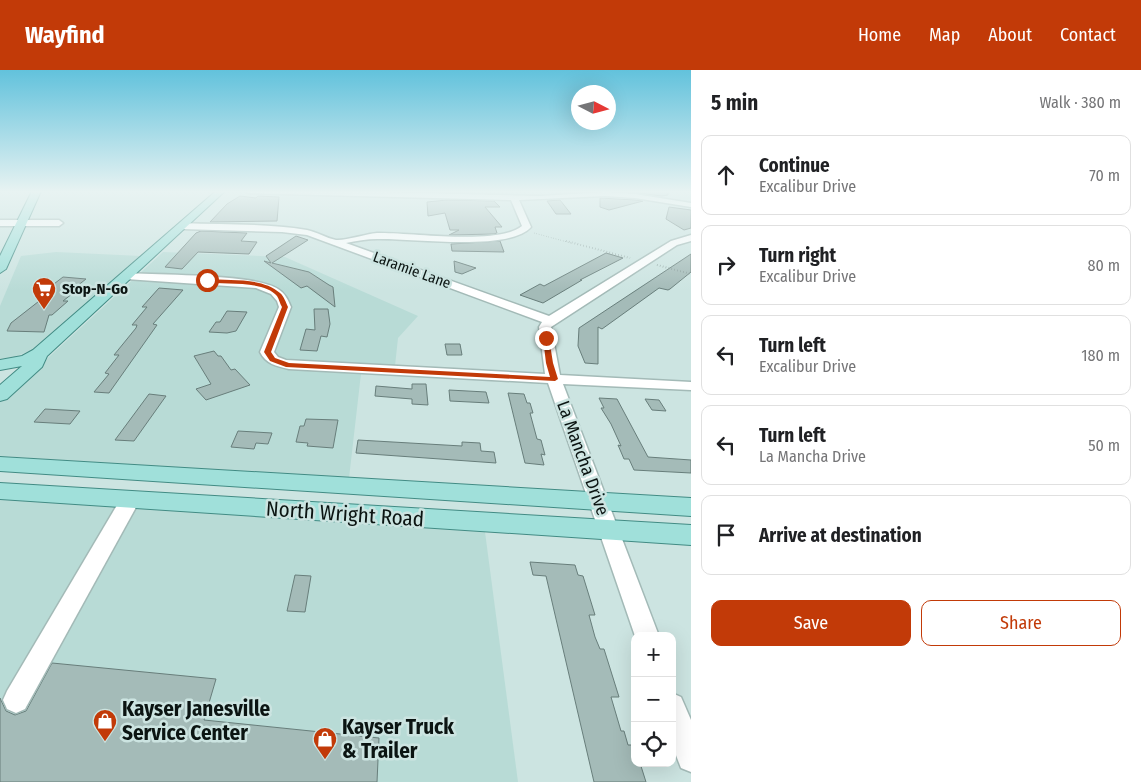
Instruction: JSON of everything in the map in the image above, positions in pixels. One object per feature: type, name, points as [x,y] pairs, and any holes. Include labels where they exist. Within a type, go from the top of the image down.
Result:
[{"type":"main road","points":[[0,269],[21,224]]},
{"type":"main road","points":[[0,365],[27,360],[39,354],[182,226]]},
{"type":"main road","points":[[0,395],[36,363],[39,354]]},
{"type":"main road","name":"North Wright Road","points":[[0,464],[691,507]]},
{"type":"main road","name":"North Wright Road","points":[[0,491],[691,535]]},
{"type":"street","points":[[338,243],[375,236],[493,238],[513,236],[525,231],[525,224]]},
{"type":"street","name":"Laramie Lane","points":[[182,226],[296,230],[338,243],[550,321]]},
{"type":"street","points":[[550,321],[643,261],[674,243],[691,238]]},
{"type":"street","points":[[126,276],[243,283],[261,286],[274,291],[284,302],[285,307],[267,352],[273,360],[288,365],[691,386]]},
{"type":"street","name":"La Mancha Drive","points":[[550,321],[545,327],[550,363],[646,632]]},
{"type":"street","points":[[16,700],[130,500]]},
{"type":"street","points":[[676,717],[691,758]]},
{"type":"path","points":[[525,231],[691,274]]},
{"type":"shaded area","points":[[56,252],[141,256],[32,350],[14,357],[0,359],[0,306],[21,256]]},
{"type":"shaded area","points":[[163,252],[285,257],[418,316],[398,338],[395,366],[362,365],[349,478],[0,456],[0,402]]},
{"type":"shaded area","points":[[0,498],[485,532],[518,782],[0,782]]},
{"type":"building","points":[[448,224],[500,224],[502,227],[495,227],[497,233],[494,234],[449,235],[459,230],[450,230]]},
{"type":"building","points":[[675,224],[691,224],[691,228],[684,230]]},
{"type":"building","points":[[201,231],[247,233],[241,241],[257,242],[249,254],[198,252],[182,269],[165,267],[196,233]]},
{"type":"building","points":[[296,236],[308,240],[272,263],[309,272],[333,287],[335,307],[307,286],[301,288],[264,261],[271,263],[266,256]]},
{"type":"building","points":[[500,241],[504,252],[452,251],[451,244]]},
{"type":"building","points":[[606,253],[623,258],[580,280],[582,280],[543,303],[520,295],[540,284],[544,286]]},
{"type":"building","points":[[691,254],[691,272],[670,289],[659,288],[602,329],[598,327],[598,364],[585,363],[578,346],[579,328]]},
{"type":"building","points":[[454,261],[476,268],[462,274],[455,272]]},
{"type":"building","points":[[63,277],[86,279],[72,290],[77,290],[63,301],[68,301],[52,315],[49,315],[44,332],[7,331],[11,323],[43,298],[40,297],[45,294],[43,293]]},
{"type":"building","points":[[159,288],[183,290],[153,324],[157,325],[109,393],[94,392],[109,374],[105,373],[119,355],[114,355],[136,328],[137,325],[132,325],[147,307],[142,307]]},
{"type":"building","points":[[314,309],[328,309],[330,324],[327,337],[321,336],[317,351],[300,350],[306,329],[315,330]]},
{"type":"building","points":[[227,311],[247,312],[236,331],[227,333],[209,332],[216,322],[220,322]]},
{"type":"building","points":[[445,344],[460,344],[462,355],[447,355]]},
{"type":"building","points":[[214,351],[218,356],[221,356],[231,370],[235,369],[250,385],[206,400],[196,389],[211,384],[194,356]]},
{"type":"building","points":[[412,384],[426,384],[428,405],[412,404],[412,399],[375,396],[376,386],[412,389]]},
{"type":"building","points":[[449,390],[486,392],[489,403],[450,401]]},
{"type":"building","points":[[508,393],[524,394],[527,403],[530,403],[533,413],[530,413],[537,439],[541,440],[545,455],[541,454],[544,465],[525,463]]},
{"type":"building","points":[[149,394],[166,396],[134,441],[115,440]]},
{"type":"building","points":[[599,398],[617,399],[648,457],[691,460],[691,473],[634,470],[629,459],[624,459],[618,445],[621,446],[601,408],[604,408]]},
{"type":"building","points":[[645,399],[659,400],[666,411],[652,410]]},
{"type":"building","points":[[45,409],[80,411],[70,424],[34,422]]},
{"type":"building","points":[[306,419],[338,420],[333,448],[307,446],[308,443],[296,442],[300,426],[304,426]]},
{"type":"building","points":[[238,431],[272,433],[268,444],[256,443],[254,449],[231,447]]},
{"type":"building","points":[[358,440],[462,446],[462,442],[480,443],[481,451],[494,452],[496,463],[356,453]]},
{"type":"building","points":[[530,562],[575,565],[578,575],[583,576],[595,615],[589,615],[595,637],[600,649],[604,649],[619,697],[611,697],[621,731],[624,731],[628,745],[631,745],[631,767],[641,767],[646,782],[594,782],[546,576],[533,575]]},
{"type":"building","points":[[295,575],[311,576],[305,612],[287,611]]},
{"type":"building","name":"Kayser Janesville Service Center","points":[[52,663],[216,679],[204,720],[379,738],[377,782],[0,782],[0,698],[6,711],[15,715],[26,711]]},
{"type":"place","name":"Stop-N-Go","points":[[44,310]]},
{"type":"place","name":"Kayser Janesville Service Center","points":[[105,742]]},
{"type":"place","name":"Kayser Truck & Trailer","points":[[325,760]]},
{"type":"route","points":[[207,280],[255,284],[269,288],[279,295],[285,307],[267,352],[273,360],[288,365],[555,379],[551,370],[546,338]]}]
